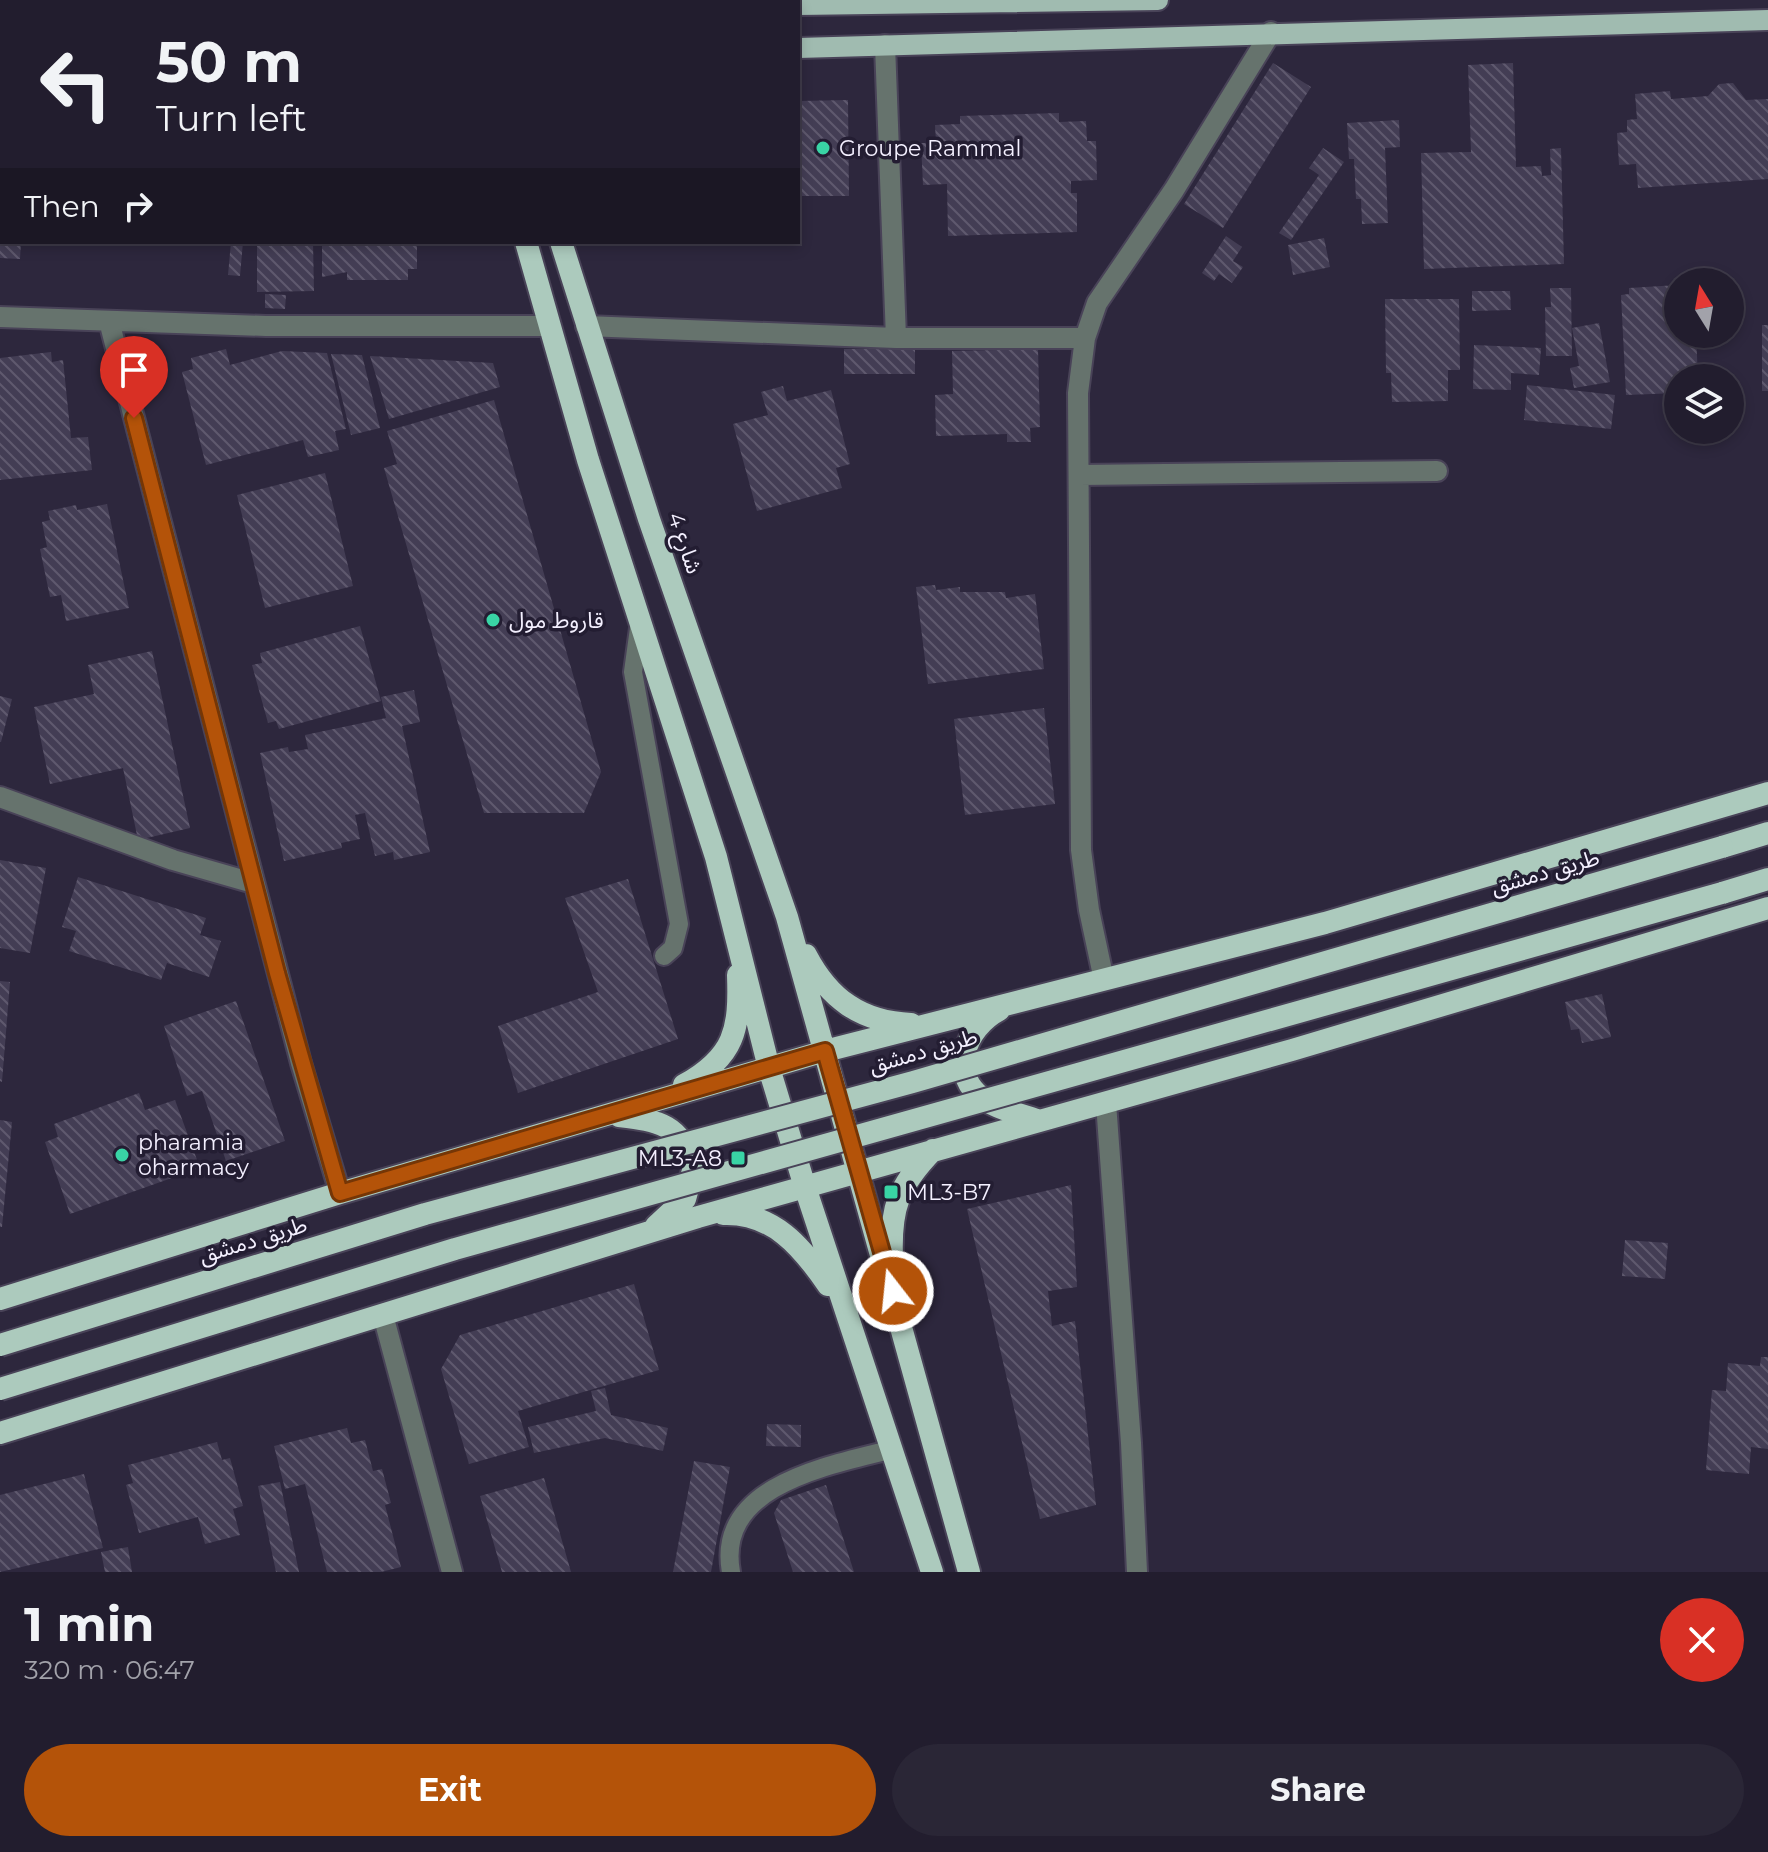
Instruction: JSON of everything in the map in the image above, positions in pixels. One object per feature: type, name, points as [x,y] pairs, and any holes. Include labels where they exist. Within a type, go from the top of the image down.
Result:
[{"type":"highway","points":[[527,244],[548,326],[736,930],[769,1068],[805,1187],[932,1572]]},
{"type":"highway","name":"شارع 4","points":[[562,244],[586,326],[787,917]]},
{"type":"highway","points":[[0,1299],[340,1193],[825,1051],[1325,923],[1768,793]]},
{"type":"highway","name":"طريق دمشق","points":[[0,1345],[425,1214],[913,1082],[1768,833]]},
{"type":"highway","points":[[0,1389],[455,1249],[1768,879]]},
{"type":"highway","points":[[0,1433],[698,1217],[935,1148],[1106,1103],[1768,908]]},
{"type":"highway","points":[[787,917],[819,977],[837,998],[867,1017],[882,1022],[932,1025]]},
{"type":"highway","points":[[787,917],[969,1572]]},
{"type":"highway","points":[[650,1103],[694,1080],[731,1044],[738,1013],[736,930]]},
{"type":"highway","points":[[1011,1004],[993,1013],[975,1030],[967,1042],[964,1068],[975,1093],[987,1101],[1037,1120]]},
{"type":"highway","points":[[610,1115],[651,1121],[676,1131],[694,1167],[685,1199],[645,1234]]},
{"type":"highway","points":[[893,1291],[895,1206],[911,1174],[935,1148]]},
{"type":"highway","points":[[698,1217],[749,1216],[782,1231],[808,1256],[842,1306]]},
{"type":"main road","points":[[800,5],[1158,0]]},
{"type":"main road","points":[[800,48],[1768,20]]},
{"type":"street","points":[[1104,980],[1081,850],[1078,393],[1085,338],[1097,303],[1174,190],[1271,32]]},
{"type":"street","points":[[885,45],[896,338]]},
{"type":"street","points":[[0,317],[266,326],[548,326]]},
{"type":"street","points":[[109,321],[253,883],[340,1193]]},
{"type":"street","points":[[586,326],[896,338],[1085,338]]},
{"type":"street","points":[[1080,475],[1437,471]]},
{"type":"street","points":[[0,797],[173,860],[253,883]]},
{"type":"street","points":[[1106,1103],[1137,1572]]},
{"type":"street","points":[[383,1315],[452,1572]]},
{"type":"lane","points":[[640,621],[633,672],[679,924],[673,948],[664,956]]},
{"type":"lane","points":[[731,1572],[731,1544],[738,1525],[750,1506],[765,1493],[817,1469],[893,1449]]},
{"type":"building","points":[[1273,63],[1311,87],[1223,228],[1184,204]]},
{"type":"building","points":[[1513,63],[1516,167],[1541,166],[1542,176],[1551,175],[1550,149],[1561,148],[1564,264],[1424,269],[1421,153],[1471,152],[1468,65]]},
{"type":"building","points":[[1733,83],[1746,100],[1768,99],[1768,179],[1638,188],[1636,164],[1619,165],[1617,133],[1627,132],[1627,120],[1637,119],[1635,94],[1670,91],[1671,99],[1708,96],[1719,84]]},
{"type":"building","name":"Groupe Rammal","points":[[848,100],[849,196],[800,196],[800,101]]},
{"type":"building","points":[[1059,113],[1059,122],[1086,121],[1087,141],[1096,141],[1097,180],[1071,181],[1071,193],[1077,193],[1077,232],[948,236],[947,184],[923,185],[921,143],[936,143],[935,125],[960,124],[960,116]]},
{"type":"building","points":[[1399,120],[1400,147],[1385,148],[1388,223],[1362,224],[1361,199],[1356,199],[1354,159],[1349,159],[1347,123]]},
{"type":"building","points":[[1323,148],[1344,162],[1291,240],[1279,233],[1319,175],[1309,168]]},
{"type":"building","points":[[1226,236],[1242,247],[1233,261],[1243,267],[1232,283],[1219,274],[1214,281],[1202,273]]},
{"type":"building","points":[[1324,238],[1330,267],[1293,275],[1288,245]]},
{"type":"building","points":[[0,244],[21,244],[20,259],[0,258]]},
{"type":"building","points":[[231,244],[243,244],[240,276],[228,275]]},
{"type":"building","points":[[257,244],[313,244],[314,291],[257,292]]},
{"type":"building","points":[[322,244],[417,244],[417,269],[408,269],[408,280],[347,280],[347,272],[322,277]]},
{"type":"building","points":[[1664,286],[1664,348],[1697,348],[1697,364],[1664,364],[1664,394],[1626,395],[1621,295],[1629,294],[1629,288]]},
{"type":"building","points":[[1550,288],[1571,288],[1572,356],[1546,356],[1545,307],[1551,307]]},
{"type":"building","points":[[1472,291],[1510,291],[1511,310],[1472,311]]},
{"type":"building","points":[[265,294],[286,295],[285,309],[265,308]]},
{"type":"building","points":[[1385,299],[1459,299],[1460,370],[1448,370],[1448,401],[1392,402],[1391,373],[1386,373]]},
{"type":"building","points":[[1599,323],[1610,382],[1574,388],[1570,368],[1579,366],[1572,328]]},
{"type":"building","points":[[1762,325],[1768,325],[1768,391],[1762,391]]},
{"type":"building","points":[[1474,345],[1541,348],[1539,375],[1511,373],[1511,390],[1473,389]]},
{"type":"building","points":[[226,349],[230,365],[282,351],[327,353],[346,429],[335,431],[339,450],[308,457],[303,440],[206,465],[182,372],[193,369],[191,358]]},
{"type":"building","points":[[844,349],[915,349],[915,374],[844,374]]},
{"type":"building","points":[[1038,349],[1040,427],[1030,428],[1031,442],[1007,442],[1007,434],[936,436],[935,395],[953,394],[952,351]]},
{"type":"building","points":[[51,352],[52,362],[63,360],[71,438],[88,437],[92,470],[0,480],[0,358]]},
{"type":"building","points":[[331,354],[362,355],[380,428],[351,435]]},
{"type":"building","points":[[370,356],[493,363],[500,387],[389,419]]},
{"type":"building","points":[[1527,385],[1615,395],[1611,429],[1524,420]]},
{"type":"building","points":[[783,386],[787,401],[831,390],[850,464],[836,468],[842,488],[757,511],[733,424],[768,415],[761,392]]},
{"type":"building","name":"قاروط مول","points":[[494,400],[601,772],[584,813],[484,813],[384,468],[397,464],[387,431]]},
{"type":"building","points":[[325,473],[353,586],[265,608],[237,495]]},
{"type":"building","points":[[107,504],[129,608],[66,621],[61,595],[50,597],[40,549],[47,547],[42,522],[50,520],[48,511],[76,505],[77,510]]},
{"type":"building","points":[[935,585],[936,590],[960,587],[960,592],[1005,592],[1006,598],[1035,594],[1044,669],[928,684],[916,587]]},
{"type":"building","points":[[360,626],[381,701],[279,729],[276,721],[268,723],[252,665],[262,663],[260,653]]},
{"type":"building","points":[[152,651],[190,828],[138,840],[123,768],[50,784],[34,707],[94,694],[88,665]]},
{"type":"building","points":[[414,690],[420,722],[402,726],[430,852],[394,860],[393,852],[375,856],[365,813],[355,815],[360,839],[341,843],[342,848],[284,861],[260,753],[288,747],[289,752],[308,749],[305,735],[386,718],[381,697]]},
{"type":"building","points":[[0,696],[12,699],[1,742],[0,742]]},
{"type":"building","points":[[1044,708],[1055,804],[965,815],[954,719]]},
{"type":"building","points":[[0,860],[46,868],[30,953],[0,948]]},
{"type":"building","points":[[78,877],[206,918],[200,935],[221,941],[209,977],[167,963],[161,980],[69,951],[76,931],[62,927]]},
{"type":"building","points":[[628,879],[678,1039],[518,1093],[498,1026],[598,992],[565,898]]},
{"type":"building","points":[[0,981],[10,982],[2,1082],[0,1081]]},
{"type":"building","points":[[1602,994],[1611,1037],[1582,1043],[1579,1029],[1571,1030],[1565,1002]]},
{"type":"building","points":[[236,1001],[285,1141],[226,1161],[202,1091],[187,1096],[164,1026]]},
{"type":"building","name":"pharamia oharmacy","points":[[139,1093],[145,1110],[175,1100],[200,1168],[70,1214],[45,1142],[58,1137],[54,1124]]},
{"type":"building","points":[[0,1120],[12,1122],[2,1227],[0,1227]]},
{"type":"building","points":[[1071,1185],[1077,1287],[1048,1291],[1052,1326],[1075,1321],[1096,1505],[1040,1519],[967,1209]]},
{"type":"building","points":[[1625,1240],[1668,1243],[1665,1279],[1622,1276]]},
{"type":"building","points":[[634,1284],[659,1370],[518,1411],[529,1447],[469,1464],[441,1369],[460,1335]]},
{"type":"building","points":[[1761,1357],[1768,1357],[1768,1449],[1751,1447],[1749,1474],[1706,1470],[1712,1390],[1726,1391],[1728,1363],[1760,1366]]},
{"type":"building","points":[[605,1388],[611,1415],[668,1428],[663,1451],[605,1438],[534,1453],[528,1427],[596,1411],[591,1391]]},
{"type":"building","points":[[767,1424],[801,1425],[801,1447],[766,1446]]},
{"type":"building","points":[[347,1428],[351,1443],[365,1440],[373,1471],[382,1469],[391,1503],[385,1505],[401,1567],[381,1572],[327,1572],[305,1484],[285,1489],[274,1446]]},
{"type":"building","points":[[217,1442],[222,1460],[230,1458],[243,1506],[233,1509],[240,1535],[205,1544],[198,1517],[139,1533],[126,1485],[133,1483],[128,1465]]},
{"type":"building","points":[[694,1461],[730,1467],[711,1572],[673,1572]]},
{"type":"building","points":[[84,1474],[103,1548],[0,1572],[0,1495]]},
{"type":"building","points":[[544,1478],[571,1572],[502,1572],[480,1496]]},
{"type":"building","points":[[280,1482],[299,1572],[276,1572],[258,1486]]},
{"type":"building","points":[[826,1485],[854,1572],[793,1572],[774,1513],[781,1500]]},
{"type":"building","points":[[128,1547],[132,1572],[105,1572],[101,1552]]},
{"type":"place","name":"Groupe Rammal","points":[[823,148]]},
{"type":"place","name":"قاروط مول","points":[[493,620]]},
{"type":"place","name":"pharamia oharmacy","points":[[122,1155]]},
{"type":"place","name":"ML3-A8","points":[[738,1158]]},
{"type":"place","name":"ML3-B7","points":[[891,1192]]},
{"type":"route","points":[[134,418],[277,973],[340,1193],[825,1051],[893,1291]]}]
